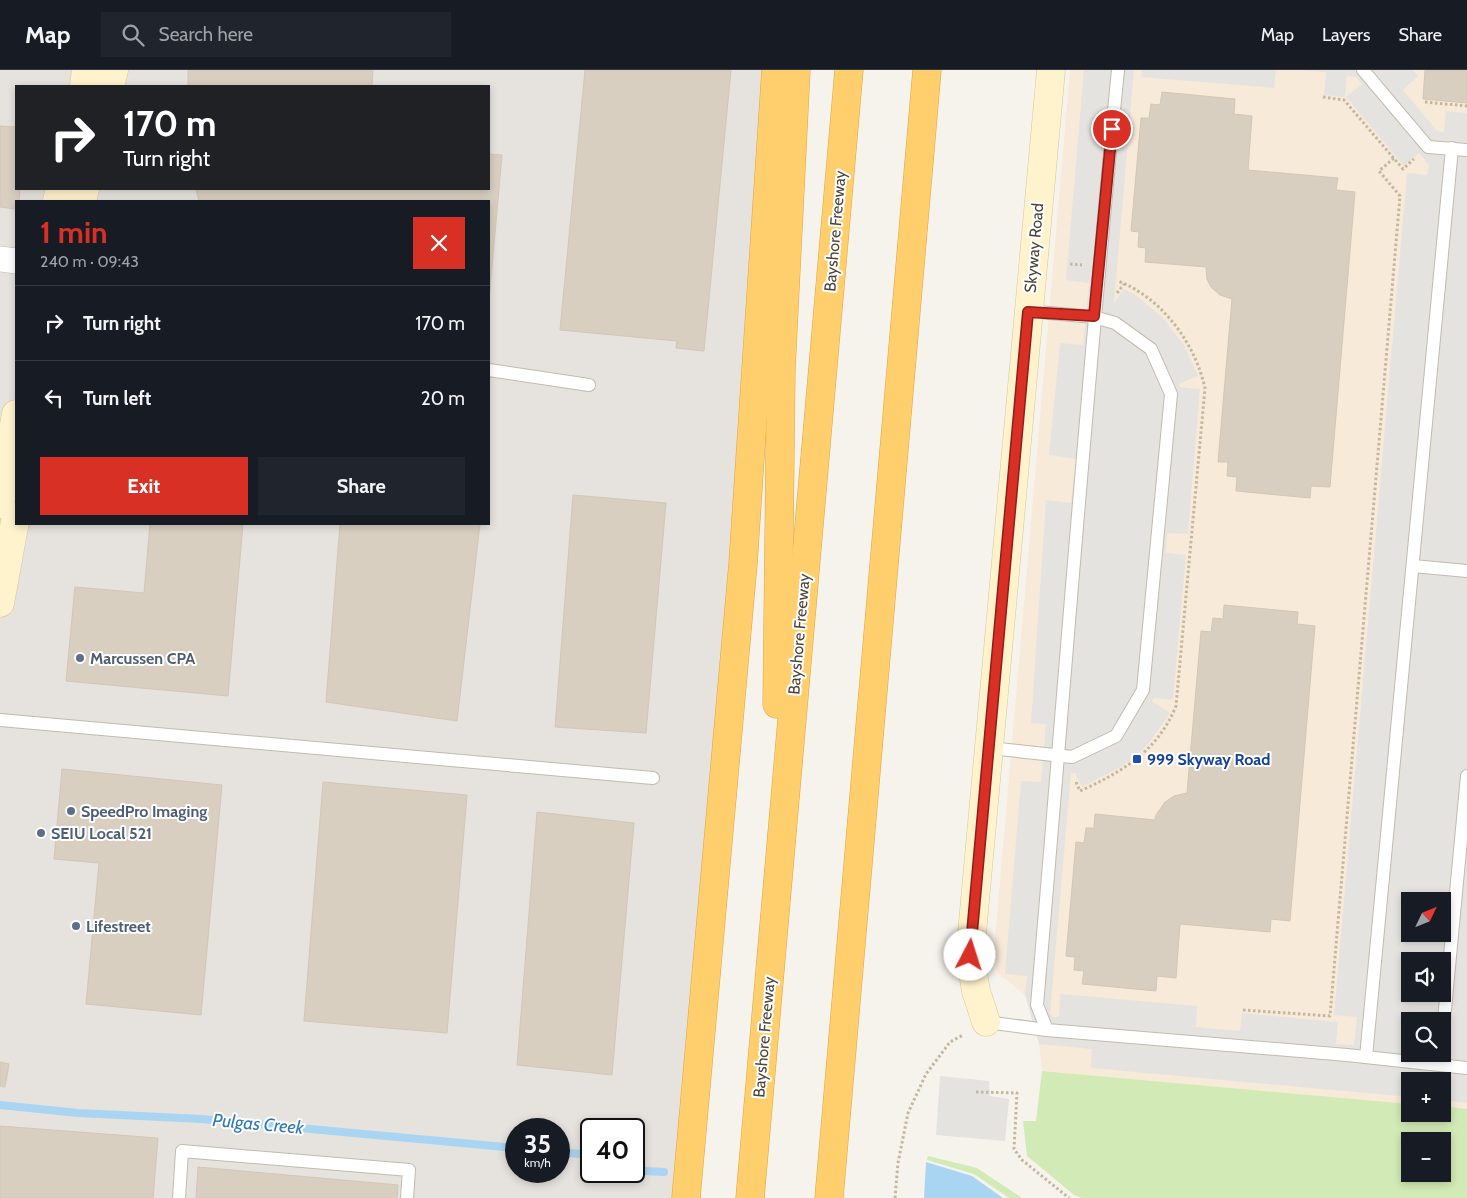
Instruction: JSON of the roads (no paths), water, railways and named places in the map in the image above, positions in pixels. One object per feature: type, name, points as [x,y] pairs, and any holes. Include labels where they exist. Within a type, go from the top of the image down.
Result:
[{"type":"highway","points":[[686,1198],[743,564],[776,70]]},
{"type":"highway","points":[[774,920],[781,370],[796,70]]},
{"type":"highway","name":"Bayshore Freeway","points":[[750,1198],[849,70]]},
{"type":"highway","points":[[829,1198],[927,70]]},
{"type":"street","points":[[84,85],[86,70]]},
{"type":"street","points":[[110,85],[114,70]]},
{"type":"street","name":"Skyway Road","points":[[986,1022],[976,991],[970,955],[1051,70]]},
{"type":"street","points":[[0,260],[15,261]]},
{"type":"street","points":[[0,504],[15,420]]},
{"type":"street","points":[[0,603],[15,521]]},
{"type":"lane","points":[[1047,1030],[1036,1005],[1059,757],[1094,316],[1118,70]]},
{"type":"lane","points":[[1363,70],[1428,147],[1467,150]]},
{"type":"lane","points":[[1366,1057],[1452,148]]},
{"type":"lane","points":[[990,748],[1072,757],[1116,736],[1143,690],[1171,394],[1151,349],[1114,322],[1094,316],[1028,312]]},
{"type":"lane","points":[[490,370],[589,385]]},
{"type":"lane","points":[[1412,566],[1467,571]]},
{"type":"lane","points":[[0,720],[653,778]]},
{"type":"lane","points":[[1445,1012],[1467,776]]},
{"type":"lane","points":[[986,1022],[1047,1030],[1401,1058]]},
{"type":"lane","points":[[1448,1062],[1467,1068]]},
{"type":"lane","points":[[179,1198],[182,1151],[409,1170],[407,1198]]},
{"type":"water","points":[[926,1162],[972,1176],[1003,1198],[924,1198]]},
{"type":"waterway","name":"Pulgas Creek","points":[[0,1105],[78,1113],[202,1119],[505,1147]]},
{"type":"waterway","name":"Pulgas Creek","points":[[570,1153],[580,1154]]},
{"type":"waterway","name":"Pulgas Creek","points":[[645,1171],[664,1172]]},
{"type":"place","name":"Marcussen CPA","points":[[80,658]]},
{"type":"place","name":"999 Skyway Road","points":[[1137,759]]},
{"type":"place","name":"SpeedPro Imaging","points":[[71,811]]},
{"type":"place","name":"SEIU Local 521","points":[[41,833]]},
{"type":"place","name":"Lifestreet","points":[[76,926]]}]
